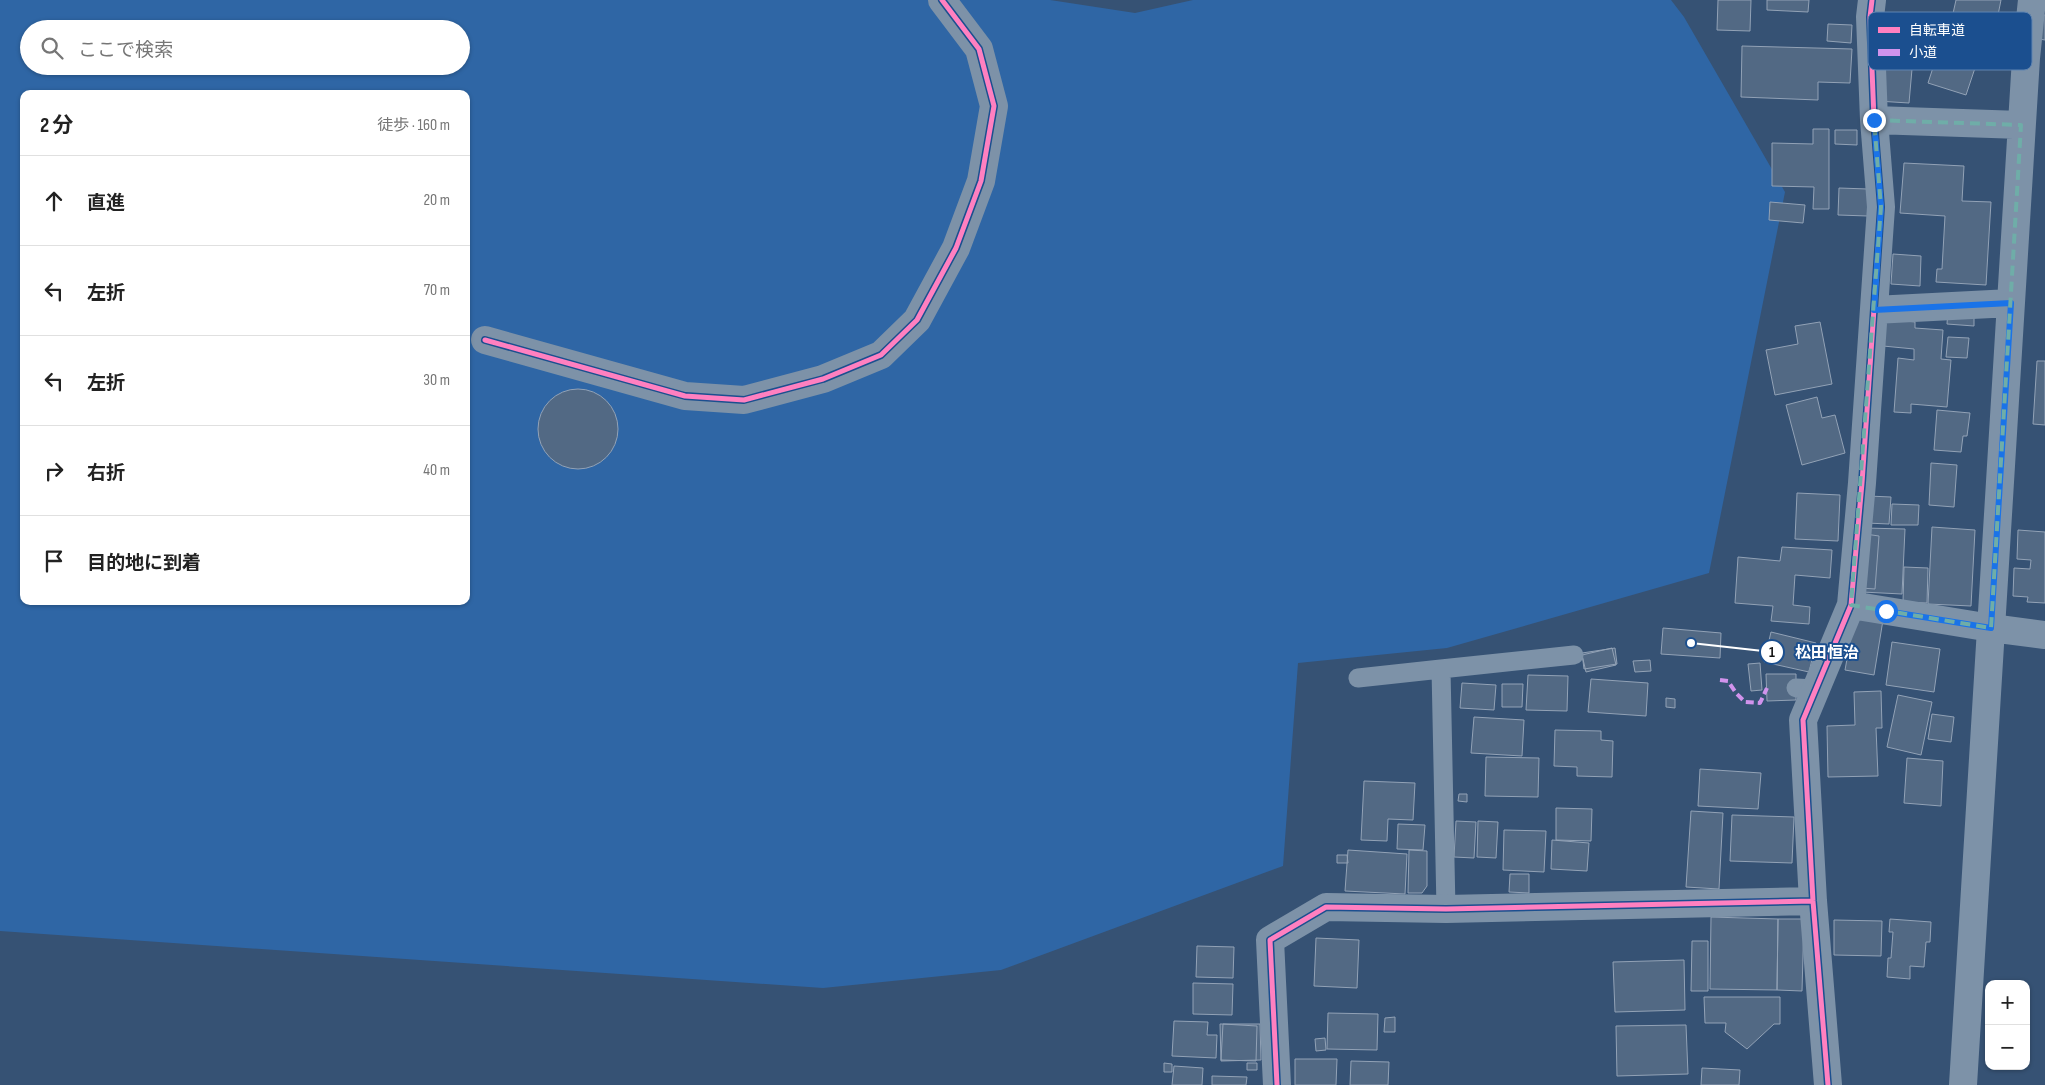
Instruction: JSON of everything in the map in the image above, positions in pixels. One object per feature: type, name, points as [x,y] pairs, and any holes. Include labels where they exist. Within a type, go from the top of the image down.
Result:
[{"type":"street","points":[[485,340],[685,396],[744,400],[823,379],[881,356],[917,320],[956,248],[981,181],[988,144],[994,106],[979,49],[942,0]]},
{"type":"street","points":[[1963,1085],[2022,125],[2035,59],[2032,0]]},
{"type":"street","points":[[1828,1085],[1813,901],[1803,720],[1806,688],[1851,605],[1881,207],[1872,70]]},
{"type":"street","points":[[1874,120],[2022,125]]},
{"type":"street","points":[[1874,310],[2011,303]]},
{"type":"street","points":[[1851,605],[1991,628],[2045,634]]},
{"type":"street","points":[[1277,1085],[1270,940],[1326,907],[1446,909],[1813,901]]},
{"type":"lane","points":[[1358,678],[1574,654]]},
{"type":"lane","points":[[1441,669],[1446,909]]},
{"type":"highlighted area","points":[[1874,120],[2021,125],[1991,628],[1851,605],[1881,207]]},
{"type":"shaded area","points":[[0,0],[1050,0],[1135,13],[1193,0],[1671,0],[1684,17],[1785,192],[1709,573],[1447,648],[1298,663],[1283,866],[1001,970],[823,988],[0,931]]},
{"type":"building","points":[[1718,0],[1751,0],[1750,31],[1717,30]]},
{"type":"building","points":[[1767,0],[1809,0],[1808,12],[1767,10]]},
{"type":"building","points":[[1956,0],[2001,0],[1999,12],[1953,12]]},
{"type":"building","points":[[2042,15],[2045,15],[2045,40],[2039,39]]},
{"type":"building","points":[[1828,24],[1852,25],[1851,43],[1827,41]]},
{"type":"building","points":[[1742,46],[1852,49],[1850,83],[1818,82],[1818,100],[1741,97]]},
{"type":"building","points":[[1880,70],[1912,70],[1909,103],[1877,101]]},
{"type":"building","points":[[1932,70],[1974,70],[1966,95],[1928,83]]},
{"type":"building","points":[[1813,129],[1829,129],[1829,209],[1813,209],[1814,187],[1772,186],[1772,143],[1813,144]]},
{"type":"building","points":[[1835,130],[1857,130],[1857,145],[1835,144]]},
{"type":"building","points":[[1904,163],[1964,166],[1962,201],[1991,202],[1986,285],[1936,282],[1937,269],[1942,269],[1945,216],[1900,213]]},
{"type":"building","points":[[1839,188],[1868,189],[1868,216],[1838,215]]},
{"type":"building","points":[[1770,202],[1805,205],[1803,223],[1769,220]]},
{"type":"building","points":[[1893,254],[1921,256],[1920,286],[1891,284]]},
{"type":"building","points":[[1948,310],[1974,312],[1974,326],[1947,324]]},
{"type":"building","points":[[1885,319],[1915,322],[1915,328],[1943,330],[1941,359],[1951,360],[1947,407],[1911,404],[1911,413],[1894,412],[1898,358],[1914,360],[1914,349],[1883,346]]},
{"type":"building","points":[[1820,322],[1832,384],[1775,395],[1766,350],[1798,344],[1795,326]]},
{"type":"building","points":[[1948,337],[1969,338],[1967,358],[1946,357]]},
{"type":"building","points":[[2037,361],[2045,361],[2045,425],[2033,424]]},
{"type":"building","points":[[578,389],[593,392],[606,401],[615,414],[618,429],[615,444],[606,457],[593,466],[578,469],[563,466],[550,457],[541,444],[538,429],[541,414],[550,401],[563,392]]},
{"type":"building","points":[[1817,397],[1822,418],[1835,415],[1845,453],[1802,465],[1786,405]]},
{"type":"building","points":[[1937,410],[1970,413],[1967,436],[1963,436],[1961,452],[1934,450]]},
{"type":"building","points":[[1931,463],[1957,465],[1954,507],[1929,505]]},
{"type":"building","points":[[1797,493],[1840,495],[1838,541],[1795,539]]},
{"type":"building","points":[[1868,496],[1891,497],[1889,524],[1866,523]]},
{"type":"building","points":[[1892,504],[1919,505],[1918,525],[1891,525]]},
{"type":"building","points":[[1932,527],[1975,530],[1971,606],[1928,604]]},
{"type":"building","points":[[1865,528],[1905,529],[1902,594],[1862,592]]},
{"type":"building","points":[[2018,530],[2045,532],[2045,603],[2027,602],[2028,597],[2013,596],[2014,568],[2030,569],[2031,560],[2017,559]]},
{"type":"building","points":[[1865,534],[1879,536],[1875,589],[1861,588]]},
{"type":"building","points":[[1782,547],[1832,550],[1830,578],[1795,575],[1793,605],[1810,607],[1809,624],[1771,621],[1773,606],[1735,603],[1738,557],[1780,561]]},
{"type":"building","points":[[1904,567],[1928,568],[1927,603],[1903,602]]},
{"type":"building","points":[[1855,615],[1883,620],[1874,675],[1845,670]]},
{"type":"building","points":[[1663,628],[1721,633],[1720,658],[1661,654]]},
{"type":"building","points":[[1771,632],[1816,643],[1809,672],[1764,662]]},
{"type":"building","points":[[1892,642],[1940,649],[1934,692],[1886,685]]},
{"type":"building","points":[[1612,648],[1616,665],[1586,672],[1582,655]]},
{"type":"building","points":[[1615,648],[1617,664],[1584,669],[1582,653]]},
{"type":"building","points":[[1650,660],[1651,671],[1635,672],[1633,661]]},
{"type":"building","points":[[1760,663],[1762,690],[1751,691],[1748,664]]},
{"type":"building","points":[[1766,674],[1796,674],[1796,700],[1767,701]]},
{"type":"building","points":[[1528,675],[1568,676],[1567,711],[1526,710]]},
{"type":"building","points":[[1591,679],[1648,683],[1646,716],[1588,712]]},
{"type":"building","points":[[1462,683],[1496,685],[1494,710],[1460,708]]},
{"type":"building","points":[[1502,684],[1523,684],[1522,707],[1502,707]]},
{"type":"building","points":[[1881,691],[1882,728],[1876,728],[1878,776],[1828,777],[1827,726],[1855,725],[1854,692]]},
{"type":"building","points":[[1898,695],[1932,702],[1921,755],[1887,747]]},
{"type":"building","points":[[1666,698],[1675,699],[1675,708],[1666,707]]},
{"type":"building","points":[[1932,714],[1954,717],[1951,742],[1928,739]]},
{"type":"building","points":[[1474,717],[1524,720],[1522,756],[1471,753]]},
{"type":"building","points":[[1555,730],[1601,731],[1601,740],[1613,741],[1612,777],[1577,776],[1577,767],[1554,766]]},
{"type":"building","points":[[1486,757],[1539,758],[1538,797],[1485,796]]},
{"type":"building","points":[[1907,758],[1943,761],[1941,806],[1904,803]]},
{"type":"building","points":[[1700,769],[1761,773],[1758,809],[1698,806]]},
{"type":"building","points":[[1364,781],[1415,783],[1413,820],[1388,819],[1387,841],[1361,840]]},
{"type":"building","points":[[1459,794],[1467,794],[1467,802],[1458,801]]},
{"type":"building","points":[[1556,808],[1592,809],[1591,841],[1556,840]]},
{"type":"building","points":[[1691,811],[1723,813],[1719,889],[1686,887]]},
{"type":"building","points":[[1732,815],[1794,817],[1792,863],[1730,861]]},
{"type":"building","points":[[1456,821],[1476,822],[1474,858],[1454,857]]},
{"type":"building","points":[[1478,821],[1498,822],[1496,858],[1477,857]]},
{"type":"building","points":[[1398,824],[1425,825],[1423,850],[1397,849]]},
{"type":"building","points":[[1504,830],[1546,831],[1544,872],[1503,870]]},
{"type":"building","points":[[1552,840],[1589,843],[1587,871],[1551,869]]},
{"type":"building","points":[[1348,850],[1407,854],[1405,894],[1345,891]]},
{"type":"building","points":[[1409,850],[1427,851],[1427,886],[1422,893],[1408,893]]},
{"type":"building","points":[[1337,855],[1347,855],[1348,863],[1337,863]]},
{"type":"building","points":[[1510,874],[1529,874],[1529,893],[1509,892]]},
{"type":"building","points":[[1711,917],[1778,919],[1777,990],[1710,989]]},
{"type":"building","points":[[1778,919],[1804,919],[1802,991],[1777,990]]},
{"type":"building","points":[[1890,919],[1931,922],[1930,942],[1926,942],[1924,967],[1910,966],[1910,979],[1887,977],[1888,958],[1891,958],[1893,932],[1889,932]]},
{"type":"building","points":[[1834,920],[1882,921],[1881,956],[1834,955]]},
{"type":"building","points":[[1316,938],[1359,940],[1357,988],[1314,986]]},
{"type":"building","points":[[1692,941],[1708,941],[1708,991],[1691,991]]},
{"type":"building","points":[[1197,946],[1234,947],[1233,978],[1196,977]]},
{"type":"building","points":[[1684,960],[1685,1010],[1615,1012],[1613,962]]},
{"type":"building","points":[[1193,983],[1233,984],[1232,1015],[1193,1014]]},
{"type":"building","points":[[1704,997],[1780,997],[1780,1024],[1774,1024],[1747,1049],[1725,1032],[1726,1023],[1705,1023]]},
{"type":"building","points":[[1328,1013],[1378,1014],[1377,1050],[1327,1049]]},
{"type":"building","points":[[1395,1017],[1395,1032],[1384,1032],[1385,1018]]},
{"type":"building","points":[[1174,1021],[1208,1022],[1207,1035],[1217,1035],[1216,1058],[1172,1056]]},
{"type":"building","points":[[1220,1024],[1260,1024],[1261,1060],[1221,1061]]},
{"type":"building","points":[[1223,1024],[1257,1026],[1256,1061],[1221,1060]]},
{"type":"building","points":[[1686,1025],[1688,1074],[1617,1076],[1616,1026]]},
{"type":"building","points":[[1325,1038],[1326,1050],[1316,1051],[1315,1039]]},
{"type":"building","points":[[1295,1059],[1337,1059],[1336,1085],[1295,1085]]},
{"type":"building","points":[[1351,1061],[1389,1062],[1388,1085],[1350,1085]]},
{"type":"building","points":[[1164,1063],[1172,1064],[1172,1072],[1164,1072]]},
{"type":"building","points":[[1247,1063],[1257,1063],[1257,1070],[1247,1070]]},
{"type":"building","points":[[1174,1066],[1203,1068],[1202,1085],[1172,1085]]},
{"type":"building","points":[[1702,1068],[1740,1070],[1739,1085],[1701,1085]]},
{"type":"building","points":[[1212,1076],[1247,1077],[1246,1085],[1212,1085]]},
{"type":"marked path","points":[[1720,680],[1728,681],[1745,702],[1760,703],[1767,688]]},
{"type":"cycle path","points":[[485,340],[685,396],[744,400],[823,379],[881,355],[917,320],[956,248],[981,181],[994,106],[979,49],[942,0]]},
{"type":"cycle path","points":[[1871,12],[1872,0]]},
{"type":"cycle path","points":[[1828,1085],[1813,901],[1803,720],[1851,605],[1862,483],[1881,207],[1872,70]]},
{"type":"cycle path","points":[[1277,1085],[1270,940],[1326,907],[1446,909],[1813,901]]},
{"type":"place","name":"松田恒治","points":[[1691,643]]},
{"type":"route","points":[[1874,120],[1881,207],[1874,310],[2011,303],[1991,628],[1886,611]]}]
